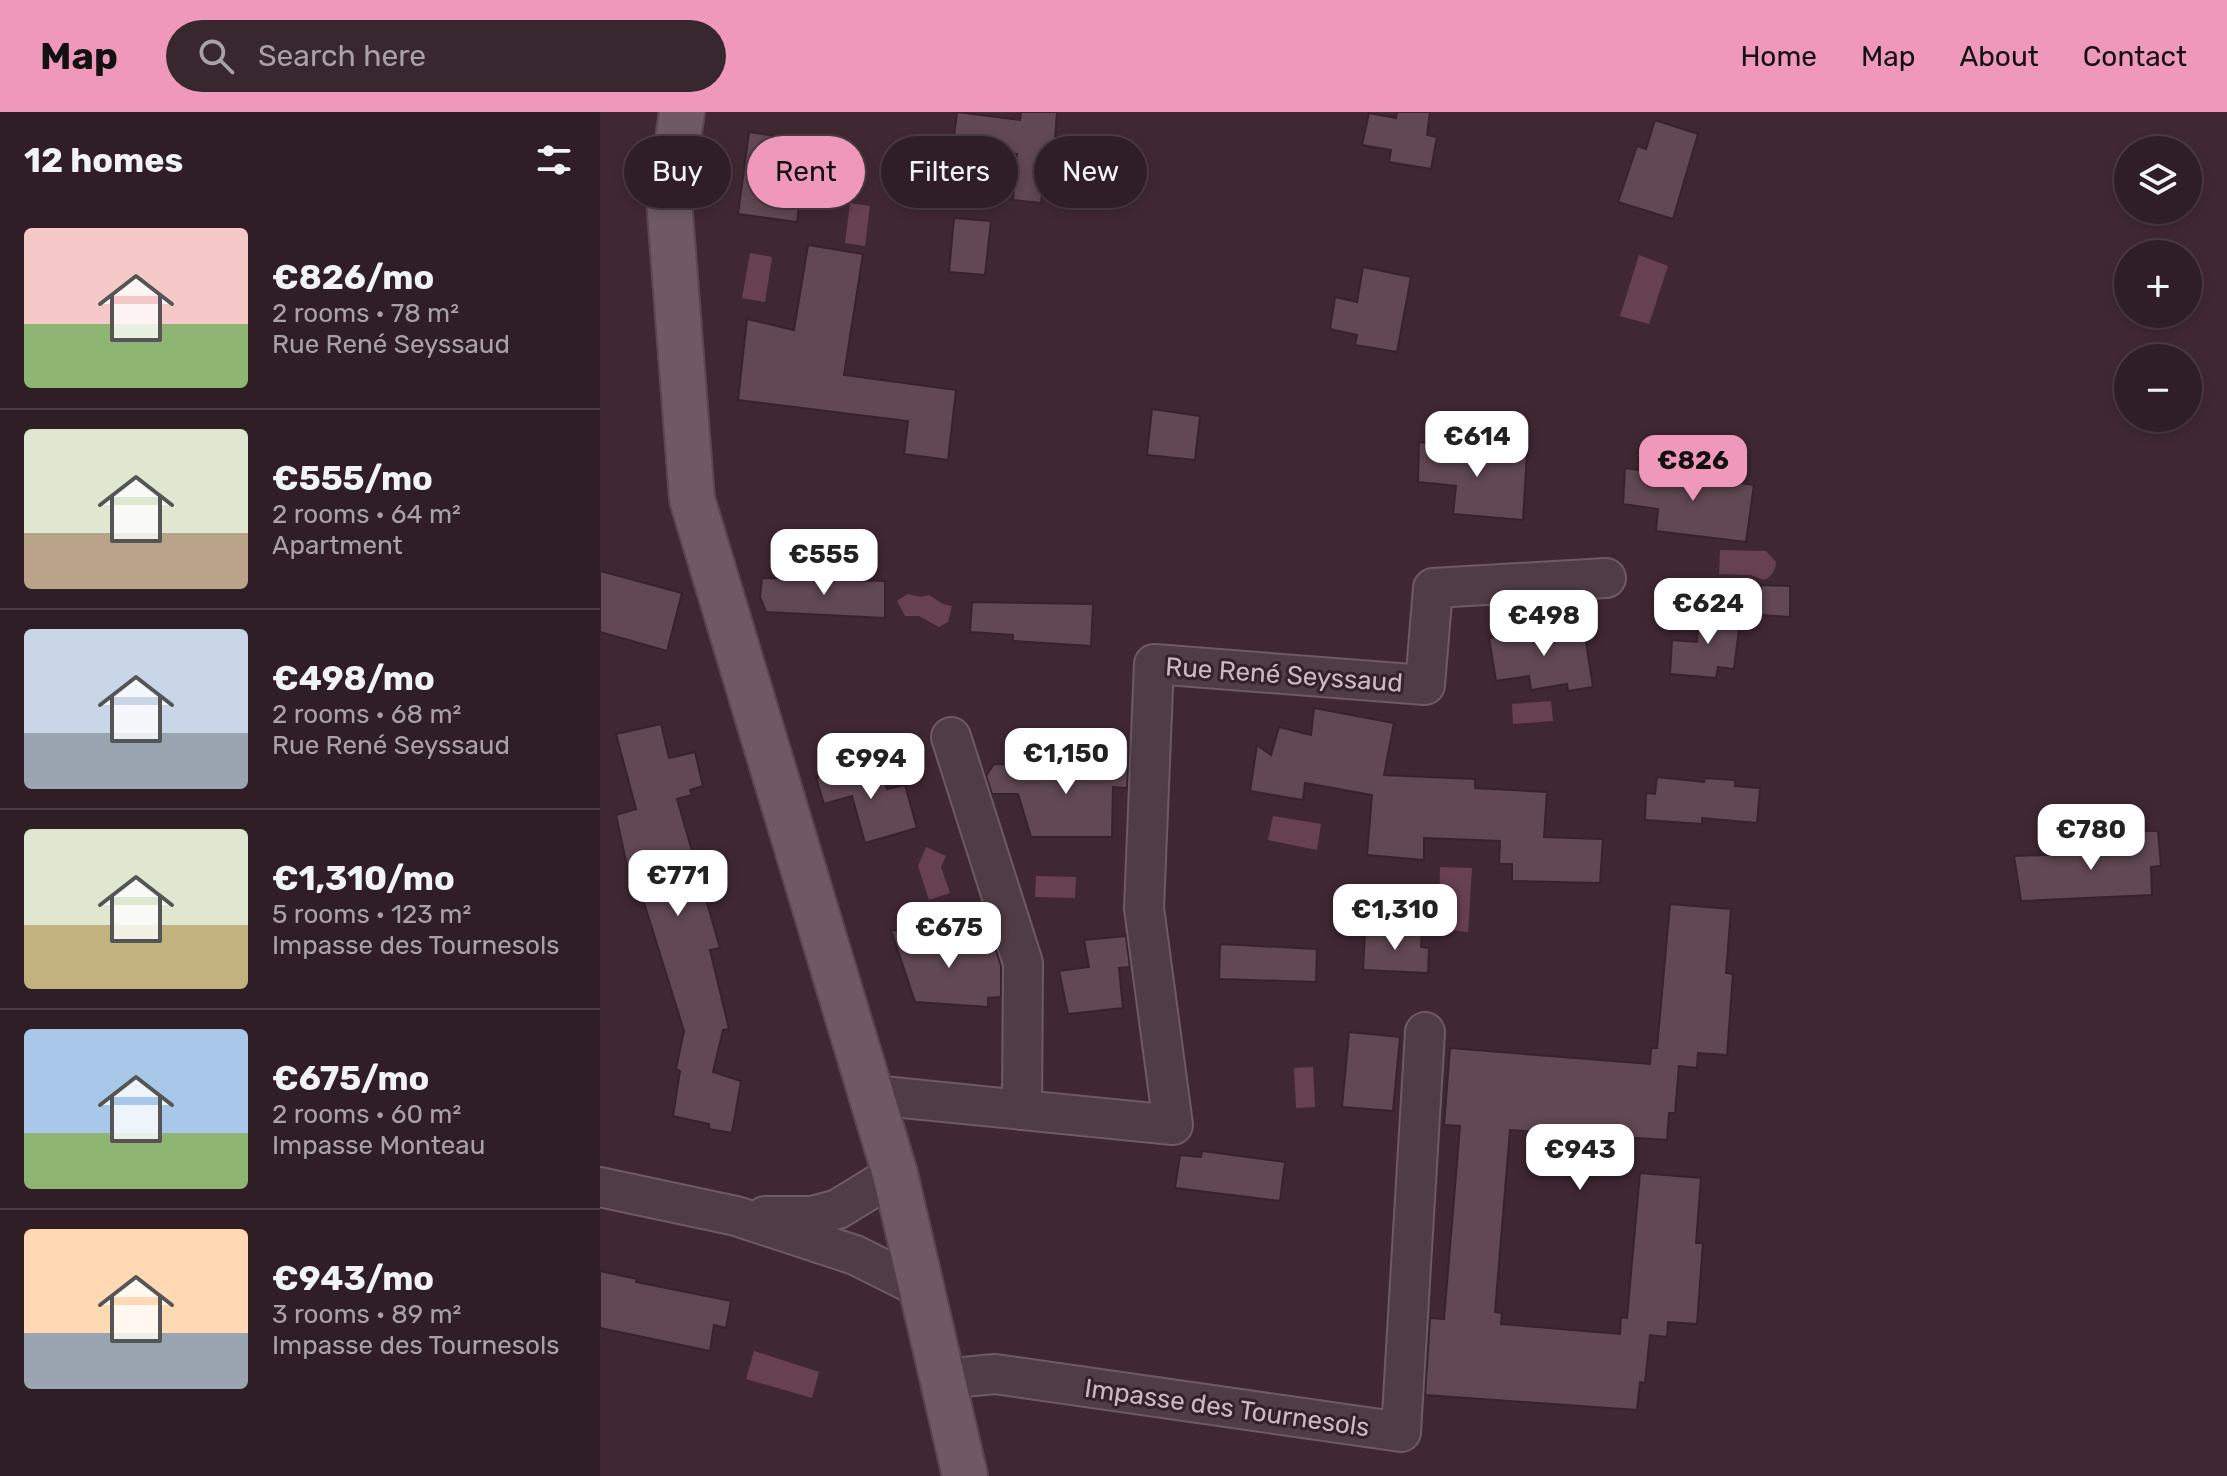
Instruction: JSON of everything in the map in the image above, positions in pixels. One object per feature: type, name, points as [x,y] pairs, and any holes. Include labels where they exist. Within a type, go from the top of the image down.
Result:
[{"type":"main road","points":[[682,112],[669,199],[692,499],[873,1095],[923,1289],[965,1476]]},
{"type":"street","name":"Rue René Seyssaud","points":[[873,1095],[1173,1125],[1144,908],[1154,664],[1425,685],[1433,588],[1606,578]]},
{"type":"street","points":[[951,737],[1023,963],[1022,1110]]},
{"type":"street","name":"Impasse des Tournesols","points":[[942,1379],[995,1374],[1401,1432],[1425,1032]]},
{"type":"street","points":[[736,1216],[812,1216],[838,1209],[895,1174]]},
{"type":"street","points":[[600,1187],[736,1216],[855,1255],[923,1289]]},
{"type":"shaded area","points":[[870,206],[865,246],[845,243],[849,208]]},
{"type":"shaded area","points":[[750,253],[772,257],[765,302],[742,298]]},
{"type":"shaded area","points":[[1639,255],[1668,266],[1649,324],[1620,316]]},
{"type":"shaded area","points":[[1720,550],[1766,551],[1776,562],[1774,571],[1764,580],[1751,575],[1719,574]]},
{"type":"shaded area","points":[[908,594],[929,595],[952,606],[948,622],[939,627],[919,616],[905,616],[897,601]]},
{"type":"shaded area","points":[[1551,701],[1553,721],[1513,724],[1512,704]]},
{"type":"shaded area","points":[[1273,816],[1321,824],[1317,850],[1268,840]]},
{"type":"shaded area","points":[[926,847],[946,856],[941,867],[950,893],[929,900],[918,866]]},
{"type":"shaded area","points":[[1440,867],[1472,868],[1468,932],[1439,929]]},
{"type":"shaded area","points":[[1036,876],[1076,877],[1075,898],[1035,897]]},
{"type":"shaded area","points":[[1313,1067],[1315,1107],[1296,1108],[1294,1068]]},
{"type":"shaded area","points":[[754,1351],[819,1372],[812,1398],[746,1379]]},
{"type":"building","points":[[957,112],[1020,120],[1021,112],[1057,112],[1055,136],[1034,136],[1034,202],[1018,201],[1018,136],[954,136]]},
{"type":"building","points":[[1397,112],[1430,112],[1427,135],[1437,137],[1431,169],[1389,162],[1391,150],[1362,145],[1369,113],[1396,118]]},
{"type":"building","points":[[1655,120],[1698,134],[1673,219],[1618,202],[1637,146],[1646,149]]},
{"type":"building","points":[[749,132],[776,136],[748,136]]},
{"type":"building","points":[[747,147],[747,208],[799,208],[797,222],[738,214]]},
{"type":"building","points":[[954,218],[991,221],[985,275],[949,272]]},
{"type":"building","points":[[808,245],[863,254],[844,375],[956,390],[948,460],[904,454],[908,421],[738,400],[747,319],[794,330]]},
{"type":"building","points":[[1363,267],[1411,277],[1397,352],[1355,345],[1357,335],[1330,329],[1335,297],[1357,302]]},
{"type":"building","points":[[1152,409],[1200,416],[1195,460],[1147,455]]},
{"type":"building","points":[[1419,442],[1527,453],[1523,520],[1453,514],[1456,486],[1418,482]]},
{"type":"building","points":[[1625,468],[1685,476],[1685,468],[1721,473],[1721,480],[1754,485],[1746,542],[1656,531],[1658,509],[1623,504]]},
{"type":"building","points":[[600,571],[682,593],[667,651],[600,632]]},
{"type":"building","points":[[762,578],[885,581],[885,618],[766,612],[760,597]]},
{"type":"building","points":[[1761,585],[1790,586],[1790,617],[1760,615]]},
{"type":"building","points":[[972,602],[1093,604],[1091,646],[1013,641],[1013,635],[970,632]]},
{"type":"building","points":[[1699,608],[1741,613],[1734,669],[1718,667],[1716,678],[1670,674],[1672,640],[1697,642]]},
{"type":"building","points":[[1583,623],[1593,687],[1568,691],[1567,684],[1531,690],[1529,676],[1496,681],[1489,638]]},
{"type":"building","points":[[1314,708],[1394,723],[1384,775],[1475,779],[1475,788],[1547,792],[1544,837],[1603,839],[1600,883],[1512,881],[1512,864],[1499,864],[1500,841],[1424,838],[1424,860],[1367,855],[1372,795],[1305,783],[1303,800],[1250,791],[1257,745],[1271,755],[1279,727],[1311,735]]},
{"type":"building","points":[[661,724],[669,758],[695,752],[703,786],[690,790],[692,795],[677,799],[720,948],[710,950],[729,1029],[723,1030],[713,1072],[741,1081],[732,1133],[709,1129],[709,1124],[673,1116],[680,1071],[676,1069],[684,1031],[635,874],[629,875],[616,815],[636,809],[616,734]]},
{"type":"building","points":[[1103,744],[1129,746],[1127,788],[1113,787],[1112,837],[1031,837],[1018,794],[992,794],[986,776],[994,764],[1020,765],[1020,773],[1102,773]]},
{"type":"building","points":[[878,763],[887,789],[905,785],[917,828],[865,843],[852,796],[824,804],[816,778]]},
{"type":"building","points":[[1657,777],[1704,782],[1705,778],[1735,780],[1735,786],[1760,788],[1757,823],[1702,818],[1702,824],[1645,820],[1646,793],[1655,794]]},
{"type":"building","points":[[2129,831],[2158,831],[2161,866],[2151,867],[2152,895],[2021,901],[2014,856],[2130,852]]},
{"type":"building","points":[[1670,904],[1731,909],[1726,973],[1733,974],[1727,1055],[1698,1053],[1697,1068],[1679,1066],[1675,1113],[1669,1113],[1667,1140],[1510,1130],[1495,1312],[1502,1313],[1501,1324],[1620,1334],[1621,1317],[1627,1318],[1640,1173],[1701,1178],[1696,1243],[1703,1243],[1697,1324],[1668,1322],[1667,1337],[1650,1335],[1645,1383],[1640,1382],[1637,1410],[1425,1395],[1430,1318],[1444,1319],[1460,1126],[1444,1125],[1450,1048],[1650,1064],[1651,1048],[1657,1048]]},
{"type":"building","points":[[891,930],[928,933],[928,941],[994,944],[1001,966],[1001,997],[988,998],[988,1007],[915,1002]]},
{"type":"building","points":[[1365,931],[1422,933],[1421,947],[1429,948],[1428,973],[1363,970]]},
{"type":"building","points":[[1126,936],[1130,967],[1119,968],[1123,1008],[1068,1014],[1059,971],[1089,967],[1084,940]]},
{"type":"building","points":[[1220,944],[1317,949],[1316,982],[1219,979]]},
{"type":"building","points":[[1349,1032],[1400,1037],[1393,1111],[1342,1107]]},
{"type":"building","points":[[1202,1151],[1285,1162],[1280,1201],[1175,1188],[1180,1155],[1201,1157]]},
{"type":"building","points":[[600,1271],[637,1279],[636,1282],[731,1301],[726,1328],[714,1325],[710,1351],[600,1328]]}]
